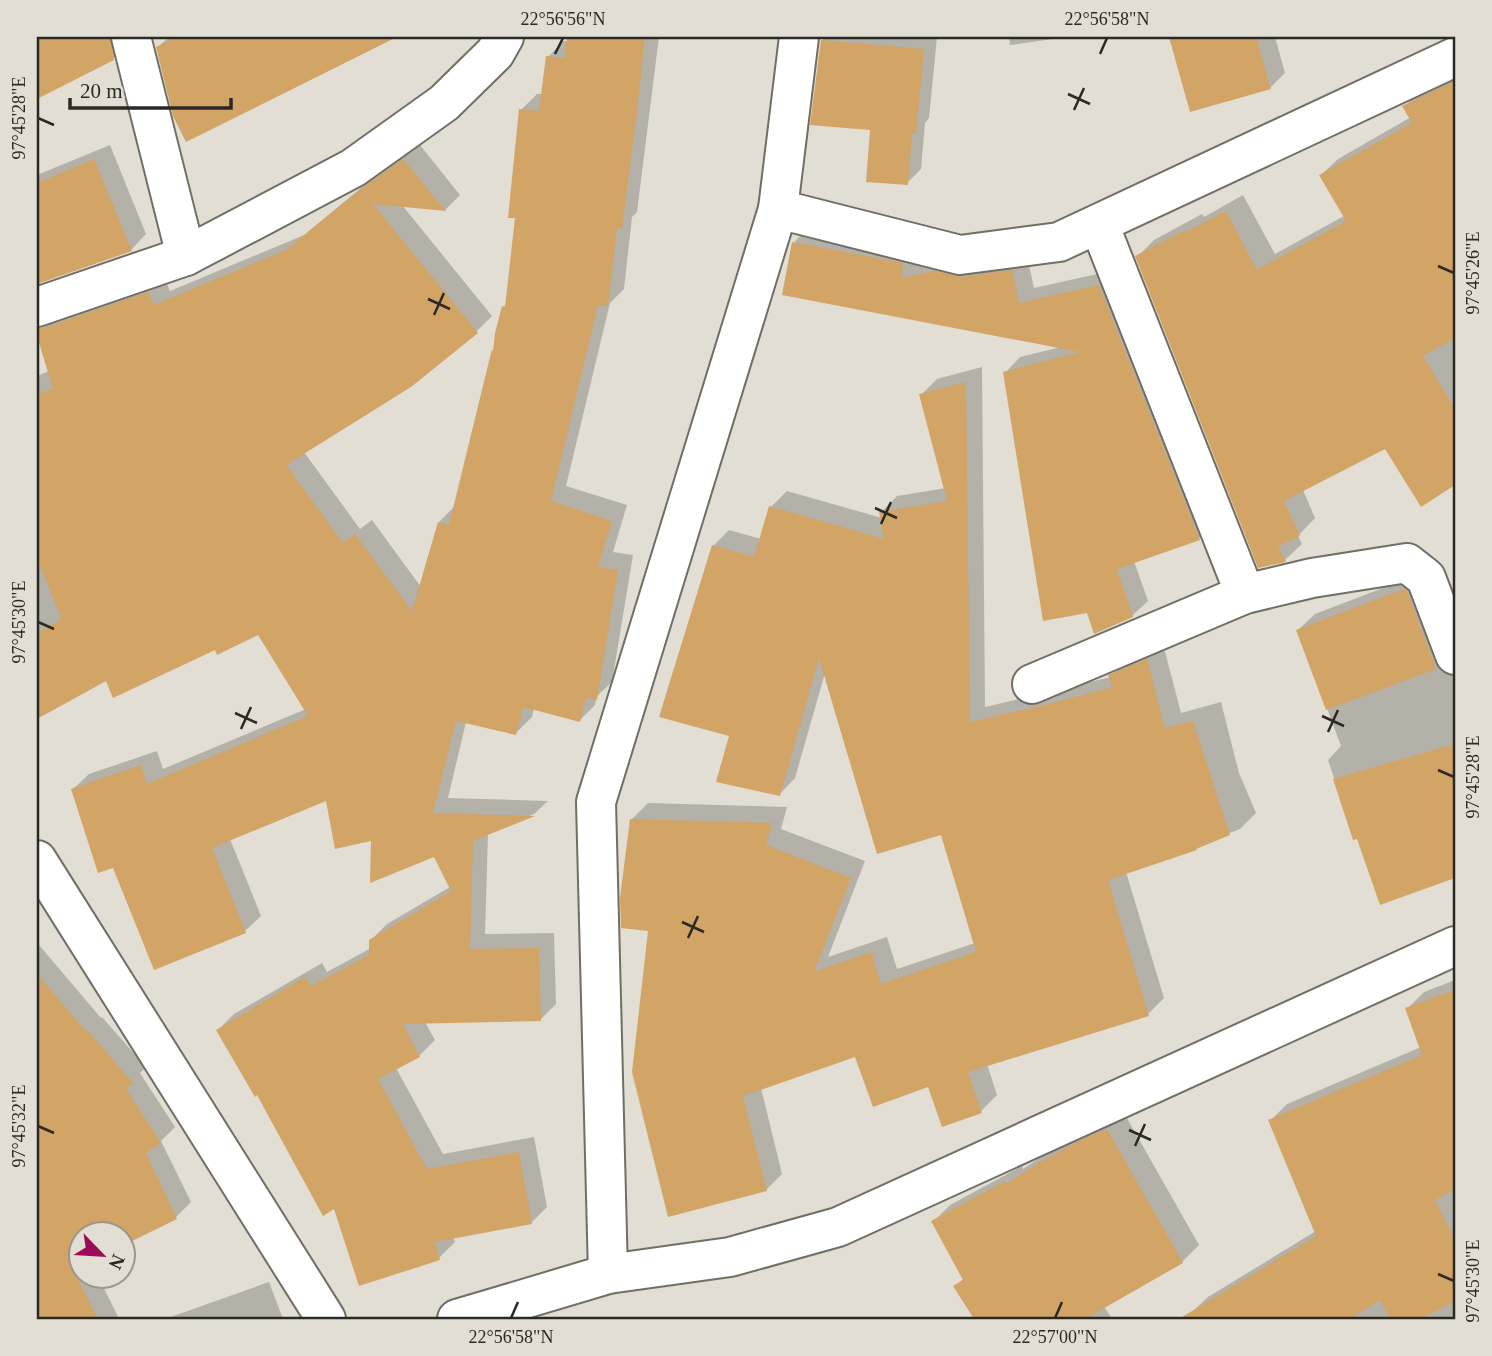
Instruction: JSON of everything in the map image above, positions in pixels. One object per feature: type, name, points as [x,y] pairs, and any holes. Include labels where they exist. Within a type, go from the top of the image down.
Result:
[{"type":"street","points":[[131,37],[186,256]]},
{"type":"street","points":[[608,1274],[596,802],[778,209],[799,37]]},
{"type":"street","points":[[37,307],[186,256],[354,168],[443,103],[492,42]]},
{"type":"street","points":[[778,209],[960,256],[1059,242],[1455,57]]},
{"type":"street","points":[[1100,224],[1245,594]]},
{"type":"street","points":[[1032,684],[1245,594],[1312,578],[1407,563],[1426,578],[1455,656]]},
{"type":"street","points":[[37,860],[326,1319]]},
{"type":"street","points":[[457,1319],[608,1274],[730,1257],[838,1227],[1455,946]]},
{"type":"building","points":[[37,37],[110,37],[114,60],[37,99]]},
{"type":"building","points":[[177,37],[397,37],[186,142],[173,116],[156,47]]},
{"type":"building","points":[[567,37],[645,37],[622,229],[617,229],[608,306],[598,305],[551,501],[612,521],[598,567],[618,570],[597,700],[586,697],[580,722],[523,707],[516,735],[456,721],[433,813],[535,816],[473,841],[470,949],[539,948],[541,1021],[403,1024],[420,1057],[378,1079],[427,1169],[519,1152],[532,1224],[435,1242],[440,1260],[359,1286],[334,1209],[323,1216],[257,1095],[255,1097],[216,1030],[305,977],[311,986],[369,955],[369,940],[451,891],[434,857],[370,883],[371,841],[335,849],[326,801],[212,848],[246,933],[154,970],[113,868],[98,873],[71,789],[141,765],[147,784],[308,716],[258,635],[217,655],[215,650],[113,698],[106,681],[37,719],[37,633],[62,619],[37,559],[37,394],[53,389],[37,328],[44,328],[148,292],[154,305],[286,250],[361,189],[403,159],[446,211],[373,204],[478,333],[411,387],[286,465],[343,543],[355,534],[412,611],[438,522],[449,525],[492,349],[493,352],[495,333],[502,306],[505,307],[515,218],[508,218],[519,109],[539,111],[546,56],[565,58]]},
{"type":"building","points":[[1169,37],[1256,37],[1271,89],[1190,112]]},
{"type":"building","points":[[821,40],[924,49],[908,185],[866,182],[870,130],[810,125]]},
{"type":"building","points":[[1455,81],[1455,338],[1423,356],[1455,409],[1455,485],[1421,507],[1385,449],[1284,501],[1300,536],[1278,546],[1286,562],[1258,568],[1135,256],[1226,211],[1257,270],[1346,221],[1319,175],[1412,123],[1402,106]]},
{"type":"building","points":[[94,159],[132,251],[37,284],[37,183]]},
{"type":"building","points":[[792,242],[903,263],[902,278],[934,271],[962,277],[1012,270],[1019,303],[1099,285],[1200,540],[1117,569],[1133,617],[1094,634],[1087,613],[1043,621],[1003,372],[1080,352],[782,295]]},
{"type":"building","points":[[966,382],[970,722],[1113,687],[1108,675],[1147,659],[1165,728],[1193,721],[1230,835],[1197,850],[1108,880],[1149,1016],[968,1072],[982,1113],[942,1127],[928,1087],[873,1107],[855,1057],[743,1096],[767,1191],[668,1217],[632,1072],[648,931],[621,928],[620,898],[630,819],[772,823],[766,845],[851,878],[814,972],[871,952],[881,984],[976,952],[941,835],[877,854],[819,658],[780,796],[716,782],[729,736],[659,717],[712,545],[754,557],[769,506],[884,539],[879,512],[947,501],[919,394]]},
{"type":"building","points":[[1404,589],[1436,669],[1326,710],[1296,630]]},
{"type":"building","points":[[1455,744],[1455,878],[1380,905],[1357,839],[1353,840],[1333,779]]},
{"type":"building","points":[[37,974],[133,1083],[126,1089],[161,1143],[146,1153],[177,1219],[136,1239],[136,1220],[66,1220],[66,1290],[83,1290],[98,1319],[37,1319]]},
{"type":"building","points":[[1455,990],[1455,1189],[1435,1200],[1455,1240],[1455,1301],[1420,1319],[1390,1319],[1380,1300],[1350,1319],[1179,1319],[1316,1236],[1268,1120],[1422,1055],[1405,1008]]},
{"type":"building","points":[[1107,1129],[1183,1263],[1085,1319],[974,1319],[953,1286],[963,1280],[931,1221],[1005,1181],[1006,1184],[1079,1141]]}]
